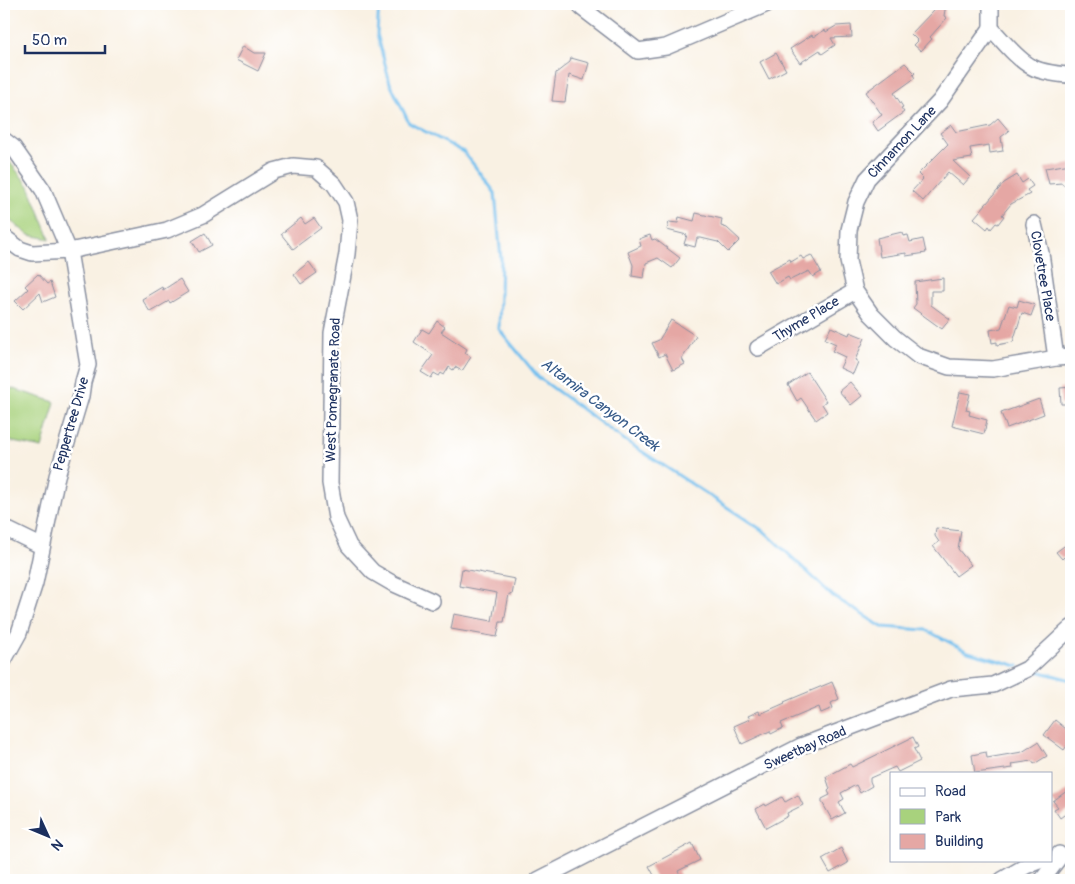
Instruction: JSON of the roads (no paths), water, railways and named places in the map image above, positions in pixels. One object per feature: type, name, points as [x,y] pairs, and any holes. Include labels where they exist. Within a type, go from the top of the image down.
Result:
[{"type":"street","points":[[582,8],[638,51],[666,47],[768,4]]},
{"type":"street","points":[[991,4],[991,28],[1033,68],[1071,75]]},
{"type":"street","name":"Cinnamon Lane","points":[[991,28],[940,101],[867,179],[856,202],[848,230],[848,261],[855,290],[871,314],[895,338],[918,356],[948,366],[993,369],[1064,357]]},
{"type":"street","name":"Peppertree Drive","points":[[4,140],[12,147],[43,190],[69,251],[88,365],[82,382],[81,396],[56,476],[35,583],[19,633],[4,660]]},
{"type":"street","name":"West Pomegranate Road","points":[[4,237],[20,249],[32,253],[69,251],[167,230],[203,215],[274,171],[293,166],[316,168],[334,184],[346,202],[350,220],[347,254],[332,333],[330,483],[336,518],[349,546],[373,572],[432,601]]},
{"type":"street","name":"Clovetree Place","points":[[1034,224],[1064,357]]},
{"type":"street","name":"Thyme Place","points":[[758,348],[855,290]]},
{"type":"street","points":[[4,528],[41,546]]},
{"type":"street","name":"Sweetbay Road","points":[[538,880],[801,746],[950,689],[993,685],[1026,669],[1071,628]]},
{"type":"street","points":[[1042,880],[1060,858],[1060,852]]},
{"type":"street","points":[[1002,880],[1037,862]]},
{"type":"waterway","name":"Altamira Canyon Creek","points":[[379,4],[377,34],[390,83],[409,123],[464,152],[495,193],[501,259],[499,329],[538,377],[623,439],[765,532],[833,596],[882,627],[926,630],[968,652],[1018,666]]},
{"type":"waterway","name":"Altamira Canyon Creek","points":[[1037,671],[1071,680]]}]
